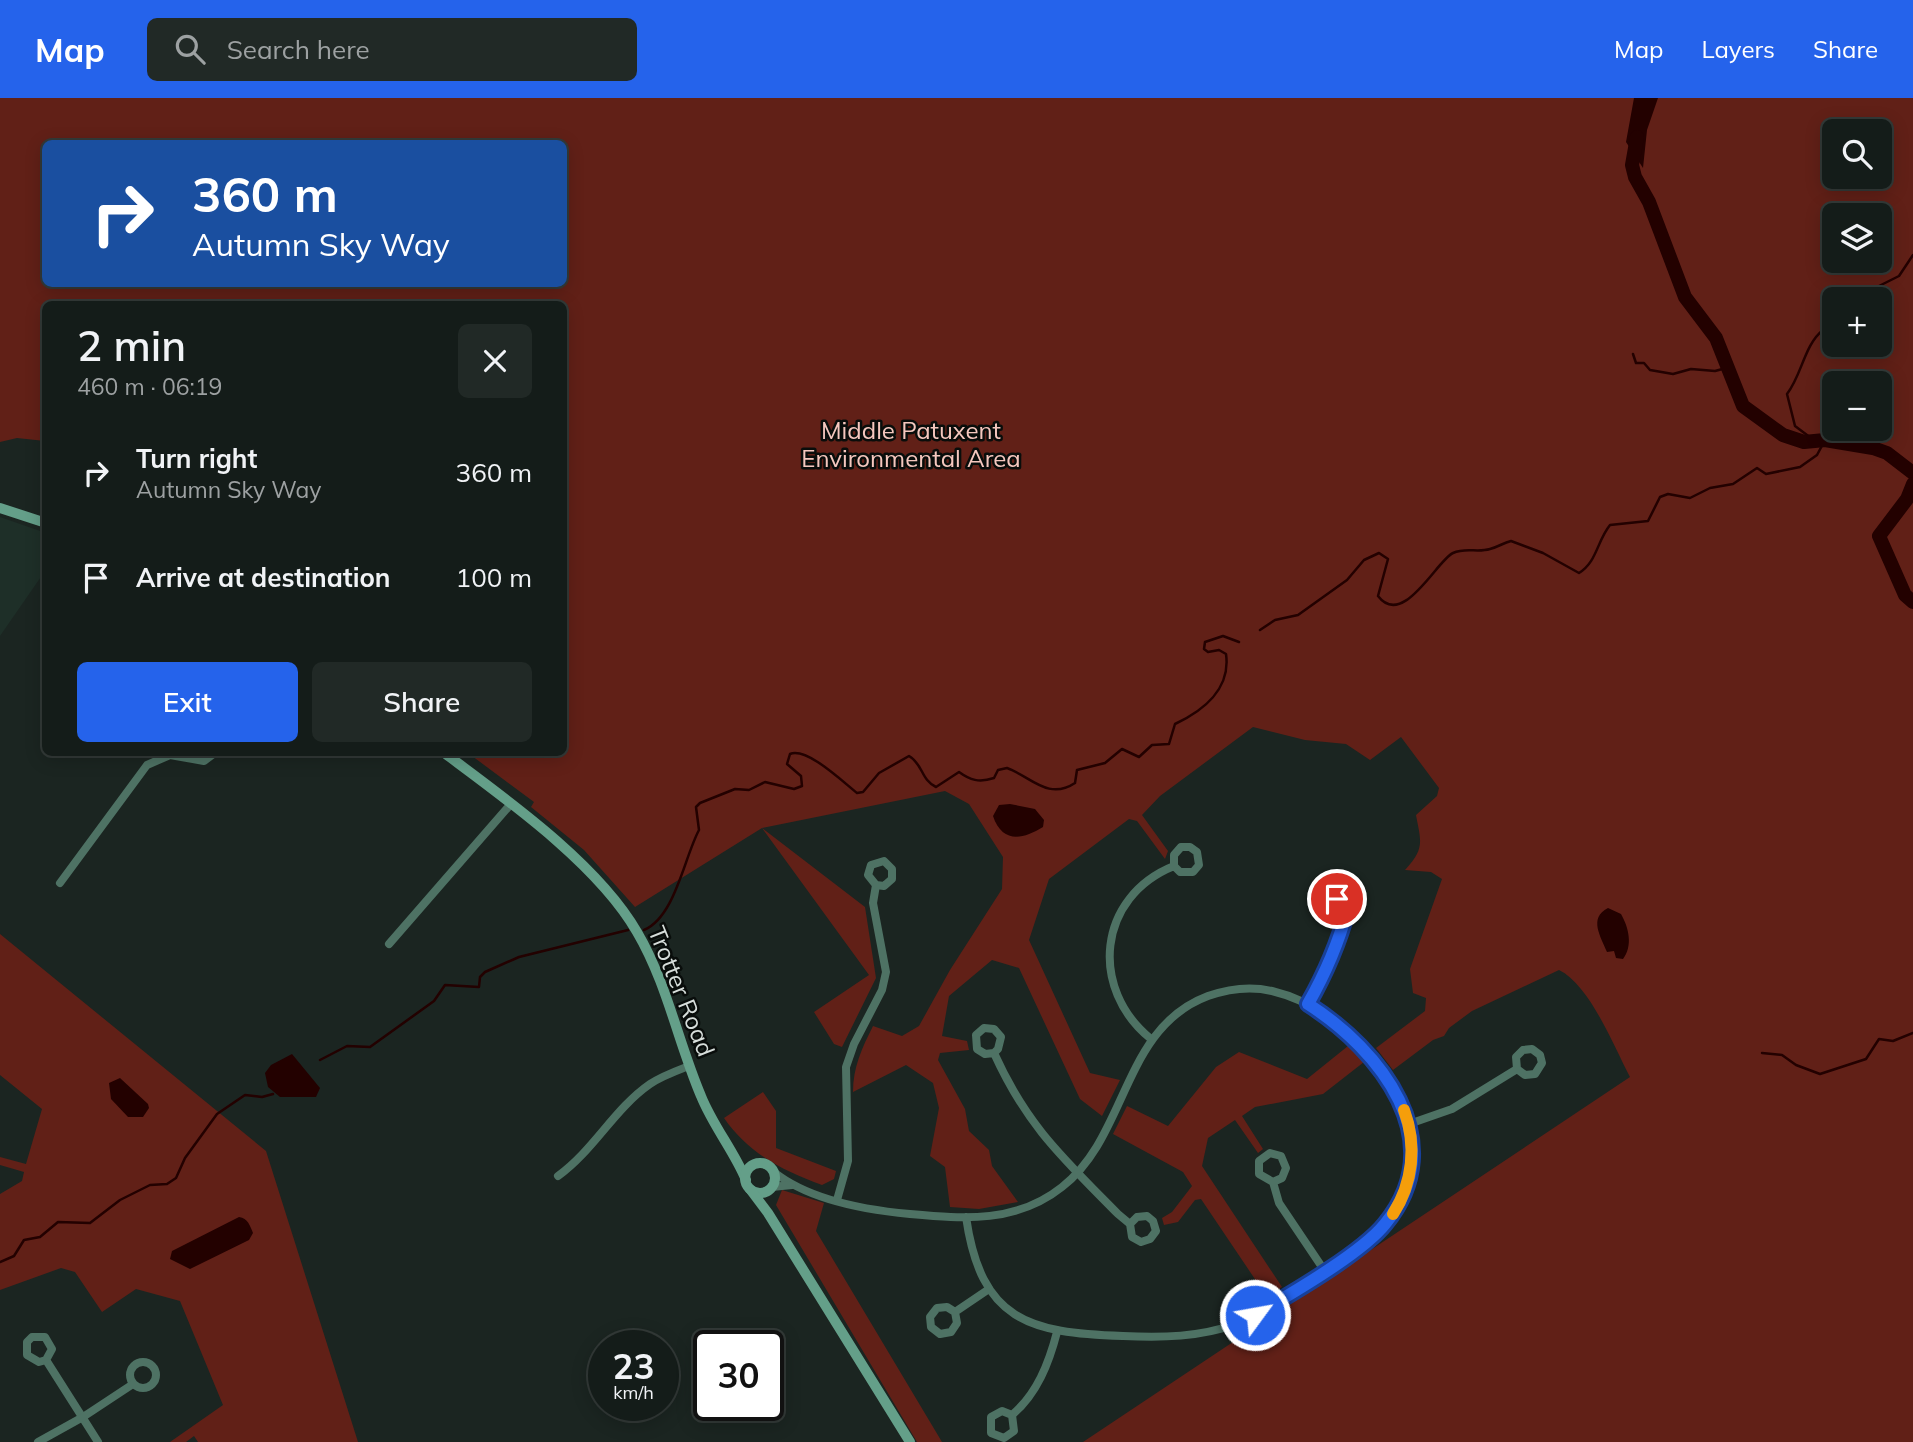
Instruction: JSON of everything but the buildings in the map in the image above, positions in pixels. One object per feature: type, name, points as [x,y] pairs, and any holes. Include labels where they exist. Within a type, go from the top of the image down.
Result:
[{"type":"street","points":[[0,508],[42,522]]},
{"type":"street","points":[[60,883],[147,765],[168,756]]},
{"type":"street","points":[[176,756],[204,761],[211,756]]},
{"type":"street","name":"Trotter Road","points":[[448,756],[585,869],[628,918],[656,972],[703,1100],[748,1184],[910,1442]]},
{"type":"street","points":[[389,944],[510,805]]},
{"type":"street","points":[[1151,1039],[1130,1020],[1115,993],[1110,978],[1110,946],[1126,904],[1145,882],[1174,866]]},
{"type":"street","points":[[837,1200],[848,1161],[846,1067],[853,1044],[882,990],[886,972],[873,903],[876,886]]},
{"type":"street","points":[[1308,1004],[1328,968],[1347,911]]},
{"type":"street","points":[[732,1153],[767,1165],[795,1185],[837,1200],[896,1212],[966,1217],[999,1216],[1029,1207],[1056,1192],[1078,1173],[1097,1147],[1151,1039],[1178,1012],[1218,993],[1262,989],[1308,1004],[1350,1034],[1392,1086],[1409,1124],[1411,1164],[1401,1201],[1384,1226],[1366,1244],[1255,1315],[1206,1333],[1161,1338],[1057,1332],[1015,1314],[989,1289],[974,1259],[966,1217]]},
{"type":"street","points":[[994,1053],[1029,1119],[1078,1173],[1130,1224]]},
{"type":"street","points":[[558,1176],[576,1163],[640,1092],[663,1077],[689,1066]]},
{"type":"street","points":[[1409,1124],[1452,1109],[1517,1069]]},
{"type":"street","points":[[758,1163],[747,1171],[748,1184],[760,1193],[771,1188],[795,1185]]},
{"type":"street","points":[[768,1213],[774,1172]]},
{"type":"street","points":[[1273,1182],[1279,1203],[1324,1270]]},
{"type":"street","points":[[955,1312],[989,1289]]},
{"type":"street","points":[[1012,1415],[1029,1398],[1041,1379],[1057,1332]]},
{"type":"street","points":[[46,1360],[99,1442]]},
{"type":"street","points":[[38,1442],[83,1418],[133,1384]]},
{"type":"shaded area","points":[[1634,98],[1658,98],[1647,130],[1643,168],[1626,142]]},
{"type":"shaded area","points":[[0,517],[42,532],[42,575],[0,636]]},
{"type":"shaded area","points":[[1010,804],[1035,809],[1044,820],[1043,827],[1028,835],[1007,835],[997,825],[993,816],[999,805]]},
{"type":"shaded area","points":[[1608,908],[1621,914],[1626,925],[1629,943],[1623,959],[1616,958],[1614,951],[1607,952],[1599,934],[1597,922],[1602,912]]},
{"type":"shaded area","points":[[292,1054],[320,1088],[316,1097],[280,1097],[268,1087],[265,1073],[271,1065]]},
{"type":"shaded area","points":[[120,1078],[148,1104],[149,1108],[143,1117],[128,1117],[111,1099],[109,1083]]},
{"type":"shaded area","points":[[239,1217],[247,1221],[251,1228],[253,1233],[249,1240],[190,1269],[170,1259],[172,1251]]},
{"type":"green space","name":"Middle Patuxent Environmental Area","points":[[0,98],[1913,98],[1913,1442],[1083,1442],[1630,1077],[1591,1003],[1581,989],[1559,970],[1472,1011],[1449,1028],[1444,1036],[1433,1040],[1393,1070],[1376,1048],[1425,1011],[1426,998],[1413,993],[1410,969],[1442,879],[1431,872],[1405,870],[1419,850],[1416,815],[1437,796],[1439,788],[1401,737],[1370,760],[1346,744],[1305,740],[1253,727],[1160,796],[1142,815],[1168,851],[1165,859],[1137,821],[1129,819],[1049,879],[1029,940],[1090,1073],[1120,1080],[1102,1116],[1080,1099],[1019,968],[992,960],[949,996],[942,1036],[967,1041],[969,1050],[940,1053],[938,1060],[965,1109],[969,1131],[989,1150],[992,1166],[1018,1202],[979,1209],[950,1207],[945,1167],[930,1156],[939,1108],[933,1083],[906,1065],[853,1092],[853,1083],[859,1058],[873,1026],[902,1036],[919,1026],[950,970],[1002,889],[1003,857],[969,804],[945,791],[762,828],[635,907],[584,850],[531,807],[534,802],[472,756],[567,756],[567,301],[42,301],[42,441],[17,438],[0,442]]},
{"type":"green space","points":[[762,828],[865,907],[876,978],[842,1047],[834,1044],[814,1012],[869,975]]},
{"type":"green space","points":[[0,934],[266,1151],[358,1442],[198,1442],[194,1436],[186,1442],[170,1442],[223,1405],[180,1301],[136,1289],[102,1312],[75,1272],[61,1268],[0,1290],[0,1194],[22,1181],[24,1172],[0,1165],[0,1157],[26,1164],[42,1109],[0,1075]]},
{"type":"green space","points":[[1348,1046],[1364,1062],[1323,1094],[1255,1107],[1242,1116],[1263,1149],[1258,1153],[1235,1120],[1208,1138],[1202,1166],[1282,1287],[1267,1297],[1201,1199],[1195,1200],[1178,1222],[1164,1225],[1162,1218],[1172,1212],[1192,1186],[1183,1172],[1113,1134],[1127,1106],[1168,1126],[1216,1067],[1239,1052],[1307,1079]]},
{"type":"green space","points":[[763,1092],[776,1111],[776,1148],[836,1171],[834,1179],[822,1185],[794,1174],[755,1151],[724,1118]]},
{"type":"green space","points":[[782,1190],[824,1203],[816,1231],[942,1442],[917,1442],[776,1205]]},
{"type":"waterway","points":[[1637,137],[1632,165],[1635,177],[1649,202],[1685,297],[1716,338],[1743,406],[1783,435],[1804,442],[1825,440],[1873,448],[1887,453],[1913,473]]},
{"type":"waterway","points":[[1877,287],[1899,276],[1913,255]]},
{"type":"waterway","points":[[1815,441],[1795,426],[1787,394],[1811,344],[1822,331]]},
{"type":"waterway","points":[[1633,354],[1636,363],[1644,363],[1650,370],[1673,374],[1691,369],[1715,371],[1730,367]]},
{"type":"waterway","points":[[1260,630],[1275,620],[1298,615],[1347,580],[1364,560],[1379,553],[1388,559],[1378,596],[1388,604],[1398,604],[1408,599],[1453,553],[1462,550],[1485,550],[1511,541],[1543,553],[1579,573],[1590,563],[1610,525],[1648,521],[1660,497],[1668,494],[1690,498],[1710,488],[1733,484],[1757,468],[1766,474],[1800,467],[1817,455],[1824,441]]},
{"type":"waterway","points":[[1913,484],[1907,499],[1879,536],[1905,595],[1913,602]]},
{"type":"waterway","points":[[644,930],[664,913],[678,886],[699,830],[696,807],[735,789],[749,790],[765,782],[794,789],[802,786],[801,776],[787,764],[790,754],[797,753],[815,760],[857,793],[863,792],[879,773],[909,756],[914,759],[927,780],[936,787],[959,772],[971,779],[984,780],[994,778],[998,770],[1007,768],[1048,788],[1065,788],[1075,783],[1077,770],[1105,763],[1122,749],[1139,757],[1152,745],[1169,744],[1175,724],[1205,705],[1224,678],[1226,654],[1219,650],[1208,652],[1204,649],[1205,642],[1223,636],[1239,642]]},
{"type":"waterway","points":[[320,1060],[347,1046],[370,1047],[434,1001],[445,985],[479,987],[480,977],[485,972],[519,957],[628,930]]},
{"type":"waterway","points":[[1762,1053],[1782,1055],[1796,1065],[1820,1074],[1866,1059],[1879,1039],[1893,1041],[1913,1033]]},
{"type":"waterway","points":[[0,1262],[14,1256],[24,1240],[40,1237],[58,1222],[90,1223],[120,1200],[150,1185],[167,1184],[176,1178],[185,1158],[217,1114],[245,1095],[262,1097],[273,1094]]},
{"type":"slow traffic","points":[[1393,1214],[1406,1187],[1412,1157],[1412,1140],[1404,1110]]},
{"type":"route","points":[[1255,1315],[1366,1244],[1394,1213],[1401,1201],[1410,1172],[1412,1140],[1409,1124],[1392,1086],[1350,1034],[1308,1004],[1328,968],[1342,931],[1347,911],[1339,906],[1337,899]]}]
